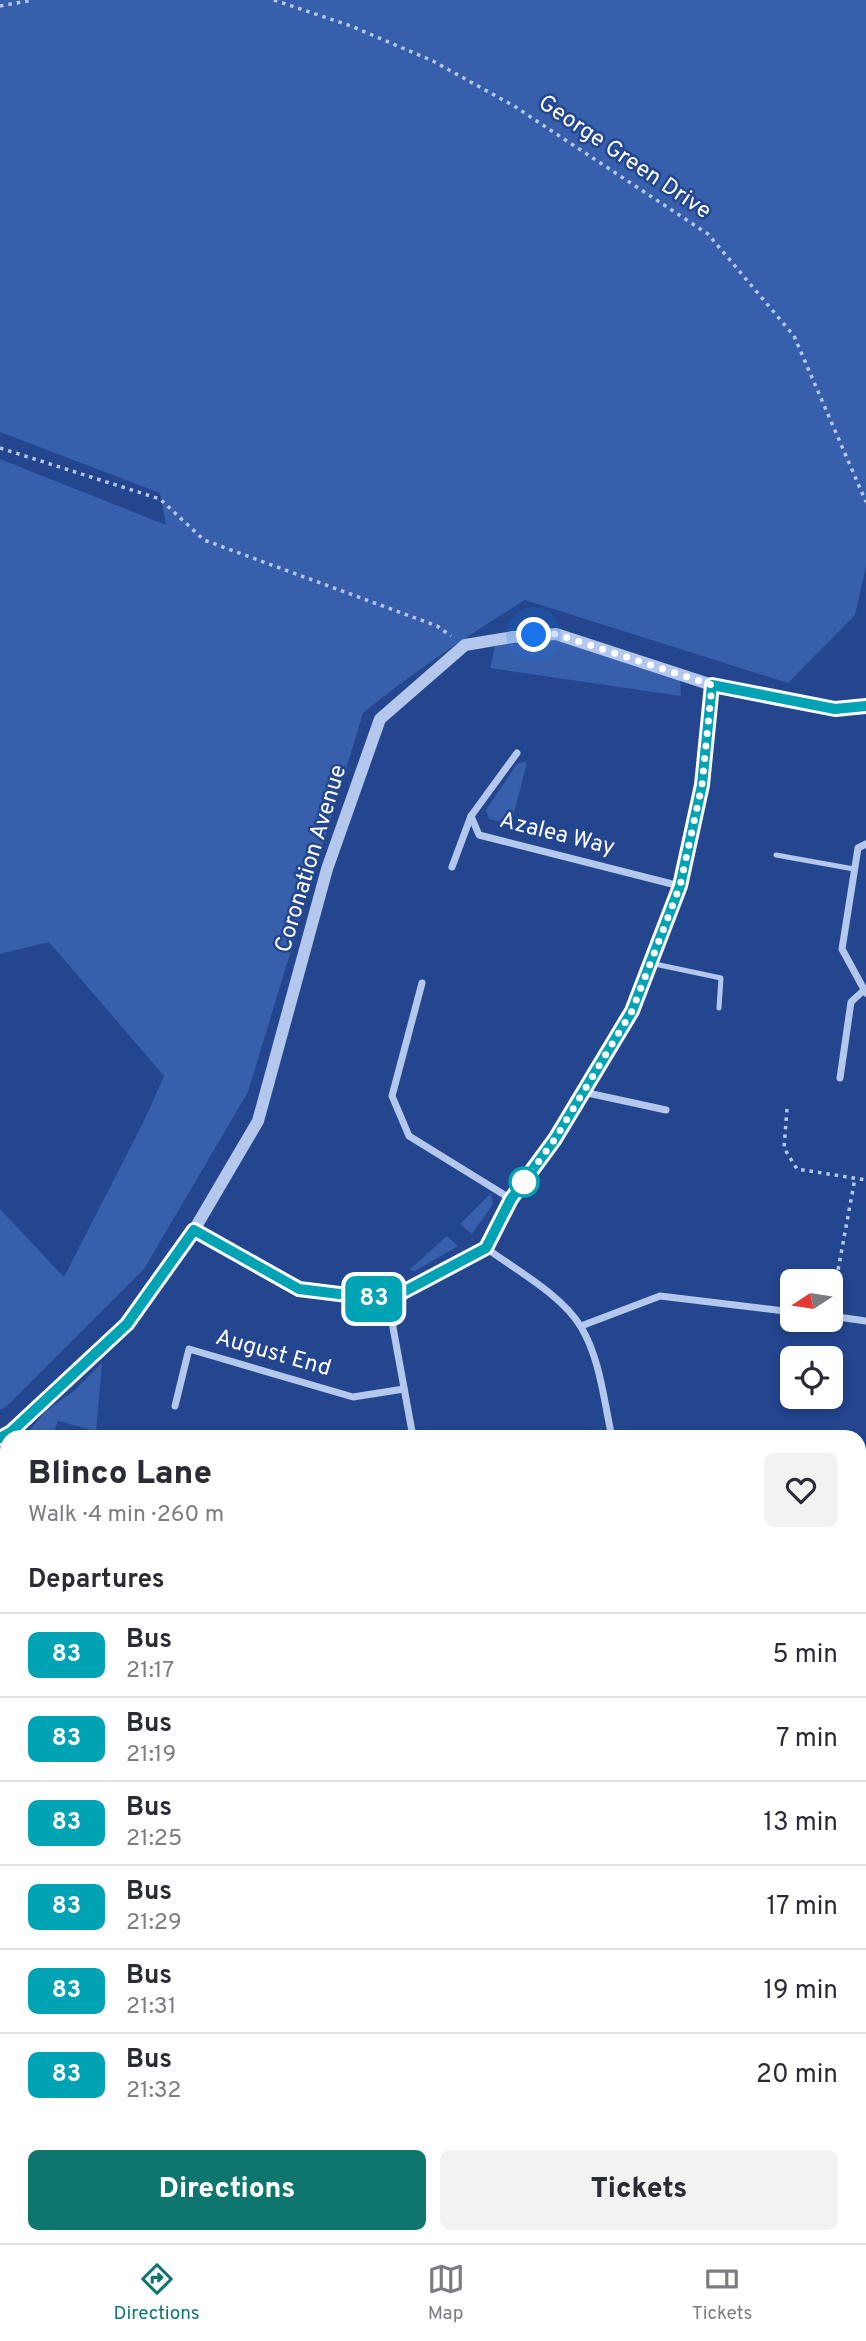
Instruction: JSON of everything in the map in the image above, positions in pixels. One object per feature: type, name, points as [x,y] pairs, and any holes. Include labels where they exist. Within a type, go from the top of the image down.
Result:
[{"type":"street","points":[[465,645],[513,637],[556,634],[712,685],[835,709],[866,706]]},
{"type":"street","name":"Coronation Avenue","points":[[15,1430],[127,1324],[194,1230],[258,1121],[327,869],[380,719],[465,645]]},
{"type":"street","points":[[194,1230],[299,1289],[388,1300],[486,1248],[511,1199],[555,1139],[632,1011],[680,886],[702,785],[712,685]]},
{"type":"street","name":"Azalea Way","points":[[517,753],[471,816],[479,835],[680,886]]},
{"type":"street","points":[[452,867],[471,816]]},
{"type":"street","points":[[840,1078],[851,1002],[865,992],[842,949],[858,848],[866,844]]},
{"type":"street","points":[[422,983],[392,1096],[409,1136],[511,1199]]},
{"type":"street","points":[[583,1092],[666,1110]]},
{"type":"street","points":[[486,1248],[556,1298],[581,1326],[593,1355],[610,1430]]},
{"type":"street","points":[[581,1326],[660,1296],[780,1310]]},
{"type":"street","points":[[388,1300],[412,1430]]},
{"type":"street","points":[[844,1318],[866,1321]]},
{"type":"street","name":"August End","points":[[175,1406],[189,1349],[353,1397],[404,1389]]},
{"type":"lane","points":[[776,855],[854,869]]},
{"type":"lane","points":[[650,963],[721,978],[719,1009]]},
{"type":"path","points":[[0,6],[33,0]]},
{"type":"path","name":"George Green Drive","points":[[274,0],[351,26],[444,68],[514,106],[708,234],[794,336],[866,502]]},
{"type":"path","points":[[0,448],[40,463],[160,499],[204,540],[437,626],[465,645]]},
{"type":"path","points":[[787,1109],[784,1148],[797,1169],[866,1180]]},
{"type":"path","points":[[838,1269],[855,1178]]},
{"type":"shaded area","points":[[0,0],[866,0],[866,567],[855,615],[788,683],[525,600],[442,654],[363,713],[248,1092],[144,1269],[0,1410],[0,1209],[64,1277],[143,1123],[164,1076],[49,942],[0,954],[0,459],[166,525],[160,493],[0,432]]},
{"type":"shaded area","points":[[551,638],[680,676],[681,696],[490,668],[495,646]]},
{"type":"shaded area","points":[[527,763],[511,824],[489,819],[486,810],[517,764]]},
{"type":"shaded area","points":[[491,1193],[493,1204],[472,1234],[460,1224]]},
{"type":"shaded area","points":[[447,1236],[458,1246],[415,1271],[409,1270]]},
{"type":"shaded area","points":[[102,1363],[96,1430],[58,1421],[55,1430],[30,1430],[46,1411],[75,1390]]},
{"type":"bus line","name":"83","points":[[13,1430],[127,1324],[194,1230],[299,1289],[388,1300],[486,1248],[511,1199],[555,1139],[632,1011],[680,886],[702,785],[712,685],[835,709],[866,706]]},
{"type":"route","points":[[524,1182],[555,1139],[632,1011],[680,886],[702,785],[712,685],[556,634],[534,635]]}]
